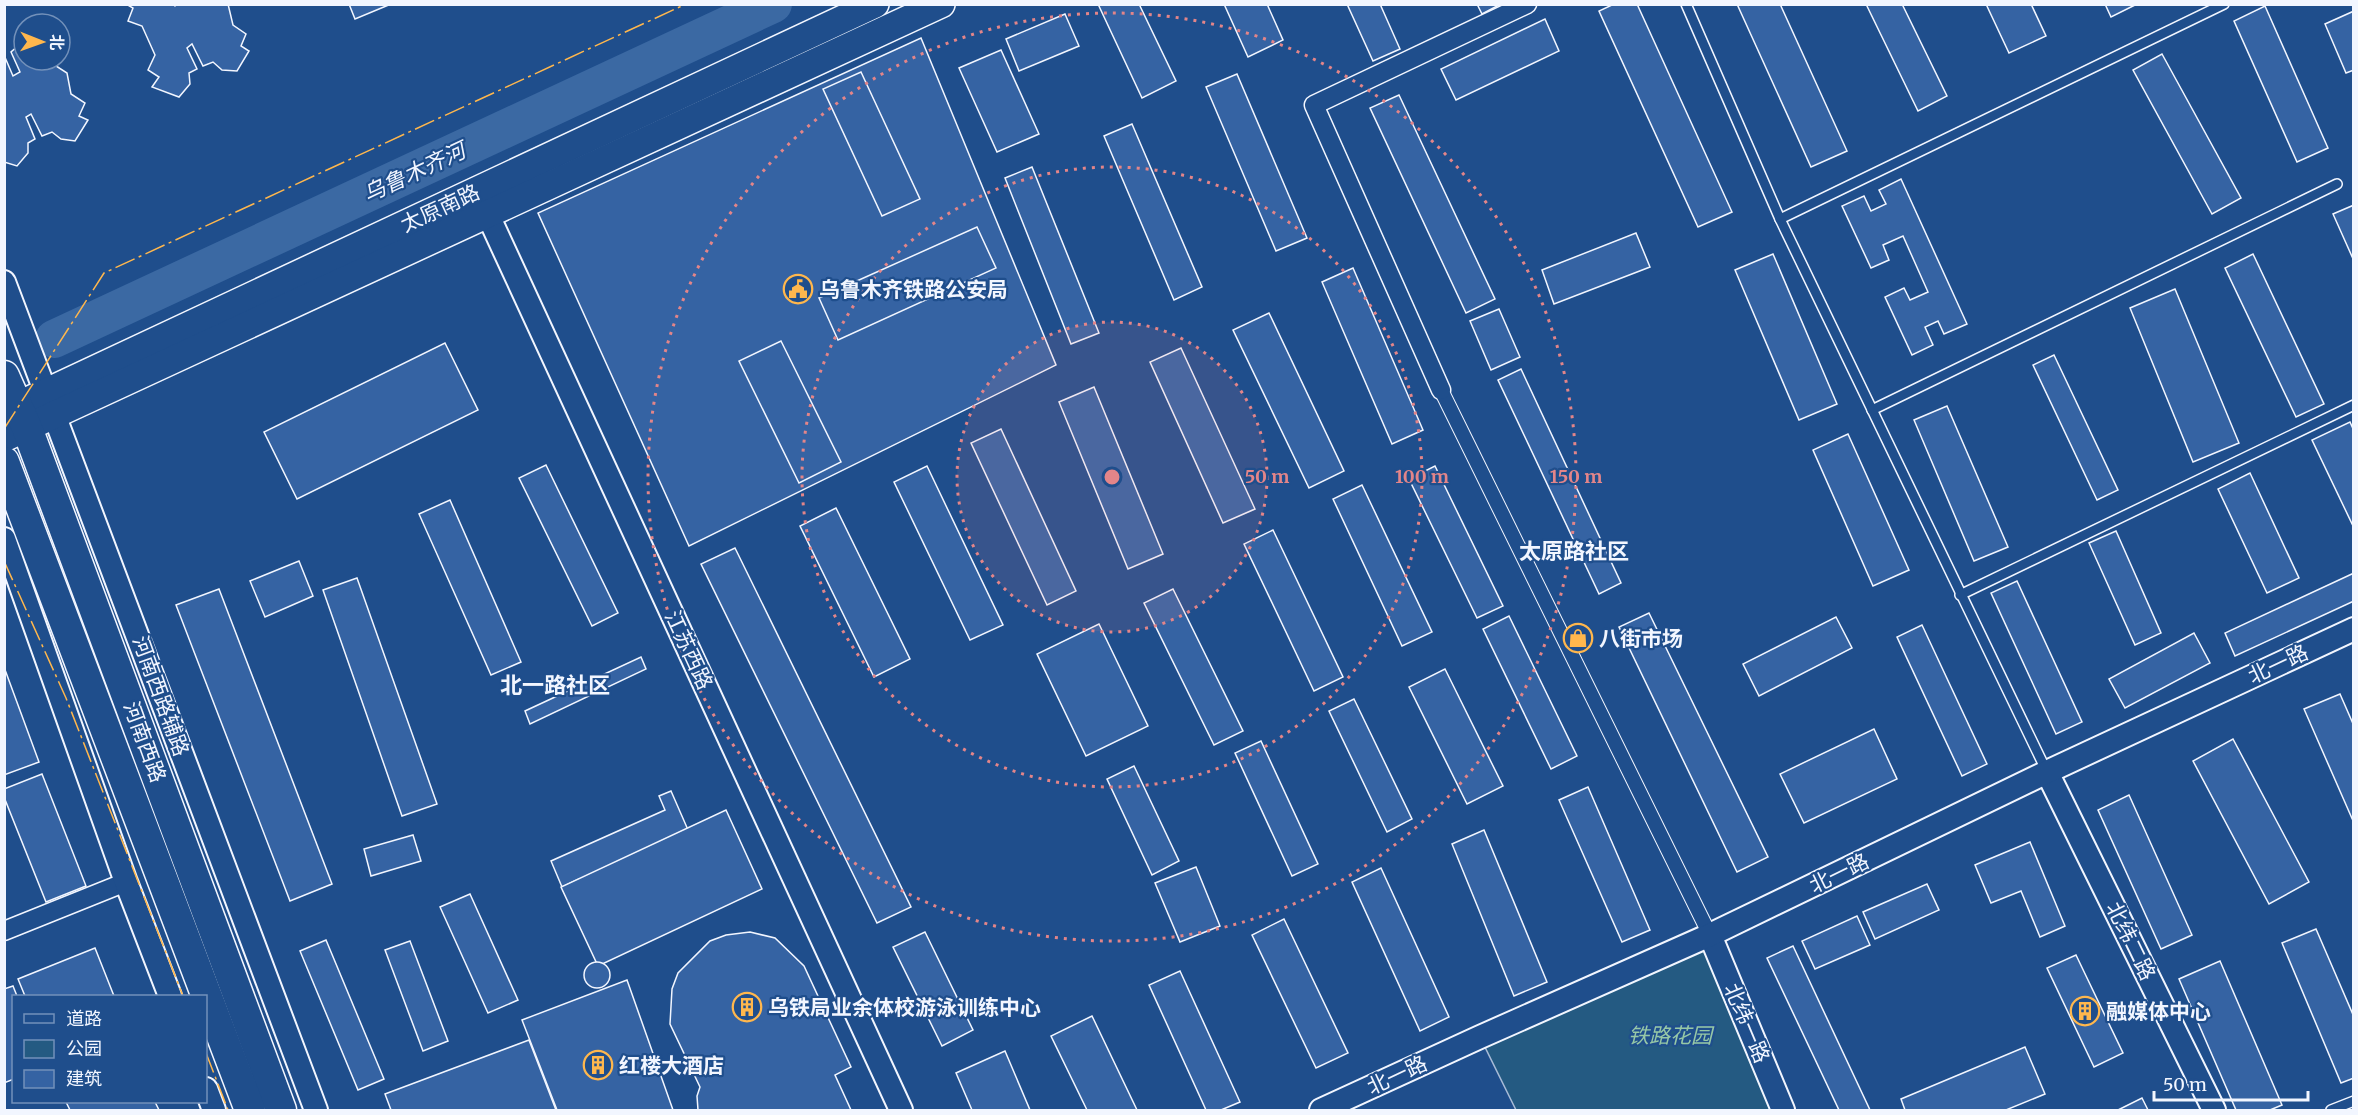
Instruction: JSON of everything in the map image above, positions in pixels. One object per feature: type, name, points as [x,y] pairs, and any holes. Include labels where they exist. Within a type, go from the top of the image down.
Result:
[{"type":"main road","name":"太原南路","points":[[51,404],[477,190],[875,4]]},
{"type":"main road","points":[[13,421],[488,214],[940,4]]},
{"type":"main road","name":"河南西路","points":[[4,376],[13,421],[281,1110]]},
{"type":"main road","name":"河南西路","points":[[4,462],[206,995]]},
{"type":"main road","name":"河南西路","points":[[207,997],[250,1110]]},
{"type":"street","points":[[1527,4],[1314,105],[1441,390],[1710,934]]},
{"type":"street","name":"江苏西路","points":[[477,190],[901,1110]]},
{"type":"street","name":"河南西路辅路","points":[[4,282],[316,1110]]},
{"type":"street","points":[[4,539],[126,882],[170,995]]},
{"type":"street","name":"北一路","points":[[1321,1110],[1480,1036],[1710,934],[2047,772],[2354,629]]},
{"type":"street","name":"北纬二路","points":[[2047,772],[2214,1110]]},
{"type":"street","points":[[4,931],[126,882]]},
{"type":"street","name":"北纬一路","points":[[1710,934],[1783,1110]]},
{"type":"street","points":[[207,1092],[214,1110]]},
{"type":"lane","points":[[1686,4],[1780,219],[2047,772]]},
{"type":"lane","points":[[1780,219],[2224,4]]},
{"type":"lane","points":[[1872,410],[2337,184]]},
{"type":"lane","points":[[1960,595],[2354,405]]},
{"type":"lane","points":[[2331,1110],[2354,1101]]},
{"type":"green space","name":"铁路花园","points":[[1710,935],[1783,1110],[1516,1110],[1480,1037]]},
{"type":"building","points":[[126,4],[174,4],[175,6],[178,4],[228,4],[233,25],[246,34],[241,46],[249,51],[237,71],[222,70],[213,62],[203,66],[192,44],[187,48],[197,69],[189,73],[190,84],[179,97],[152,87],[159,77],[148,70],[155,55],[142,26],[128,21],[133,8]]},
{"type":"building","points":[[349,4],[391,4],[355,19]]},
{"type":"building","points":[[1098,4],[1139,4],[1176,81],[1142,98]]},
{"type":"building","points":[[1224,4],[1267,4],[1283,40],[1248,57]]},
{"type":"building","points":[[1347,4],[1380,4],[1400,49],[1373,61]]},
{"type":"building","points":[[1477,4],[1501,4],[1482,14]]},
{"type":"building","points":[[1614,4],[1637,4],[1732,212],[1698,227],[1599,11]]},
{"type":"building","points":[[1737,4],[1780,4],[1847,151],[1811,167]]},
{"type":"building","points":[[1866,4],[1902,4],[1947,96],[1918,111]]},
{"type":"building","points":[[1986,4],[2031,4],[2046,36],[2009,53]]},
{"type":"building","points":[[2105,4],[2137,4],[2111,17]]},
{"type":"building","points":[[2265,6],[2328,148],[2297,162],[2234,21]]},
{"type":"building","points":[[2354,11],[2354,70],[2346,73],[2325,24]]},
{"type":"building","points":[[1065,14],[1079,46],[1019,71],[1006,39]]},
{"type":"building","points":[[1545,19],[1559,51],[1456,100],[1441,69]]},
{"type":"building","name":"乌鲁木齐铁路公安局","points":[[921,38],[1056,365],[689,546],[538,213]]},
{"type":"building","points":[[1001,50],[1039,134],[997,152],[959,68]]},
{"type":"building","points":[[2162,54],[2241,198],[2212,214],[2133,70]]},
{"type":"building","points":[[4,55],[13,76],[20,72],[65,72],[71,94],[85,103],[79,116],[88,120],[75,141],[61,139],[52,132],[42,136],[31,114],[26,117],[35,139],[28,143],[28,153],[17,166],[4,162]]},
{"type":"building","points":[[861,72],[920,199],[882,216],[823,89]]},
{"type":"building","points":[[1237,74],[1307,238],[1276,251],[1206,87]]},
{"type":"building","points":[[1399,95],[1495,299],[1466,313],[1370,108]]},
{"type":"building","points":[[1132,124],[1202,287],[1174,300],[1104,136]]},
{"type":"building","points":[[1032,167],[1099,333],[1071,344],[1005,178]]},
{"type":"building","points":[[1901,179],[1967,324],[1944,334],[1938,321],[1925,327],[1933,345],[1912,355],[1885,297],[1904,288],[1910,300],[1928,292],[1903,236],[1883,245],[1889,260],[1871,268],[1842,206],[1864,196],[1871,211],[1886,204],[1879,190]]},
{"type":"building","points":[[2354,205],[2354,261],[2333,214]]},
{"type":"building","points":[[977,227],[996,268],[838,340],[819,298]]},
{"type":"building","points":[[1636,233],[1650,267],[1554,304],[1542,270]]},
{"type":"building","points":[[1773,254],[1837,404],[1799,420],[1735,270]]},
{"type":"building","points":[[2253,254],[2324,404],[2296,417],[2225,268]]},
{"type":"building","points":[[1353,268],[1423,430],[1392,444],[1322,282]]},
{"type":"building","points":[[2175,289],[2239,443],[2193,462],[2130,308]]},
{"type":"building","points":[[1499,309],[1520,357],[1491,370],[1470,321]]},
{"type":"building","points":[[1269,313],[1344,471],[1309,488],[1233,330]]},
{"type":"building","points":[[781,341],[841,462],[799,483],[739,361]]},
{"type":"building","points":[[445,343],[478,410],[297,499],[264,432]]},
{"type":"building","points":[[1181,348],[1255,509],[1223,523],[1150,362]]},
{"type":"building","points":[[2054,355],[2118,490],[2097,500],[2033,365]]},
{"type":"building","points":[[1521,369],[1621,583],[1599,594],[1498,380]]},
{"type":"building","points":[[1094,387],[1163,554],[1128,569],[1059,402]]},
{"type":"building","points":[[1947,406],[2008,547],[1974,561],[1914,420]]},
{"type":"building","points":[[2350,422],[2354,431],[2354,528],[2312,440]]},
{"type":"building","points":[[1001,429],[1076,591],[1047,605],[971,443]]},
{"type":"building","points":[[1848,434],[1909,570],[1873,586],[1813,450]]},
{"type":"building","points":[[546,465],[618,613],[592,626],[519,478]]},
{"type":"building","points":[[927,466],[1003,625],[970,640],[894,482]]},
{"type":"building","points":[[1435,466],[1503,606],[1477,618],[1409,479]]},
{"type":"building","points":[[2250,473],[2299,578],[2267,593],[2218,489]]},
{"type":"building","points":[[1362,485],[1432,632],[1402,646],[1333,499]]},
{"type":"building","points":[[450,500],[521,662],[491,675],[419,514]]},
{"type":"building","points":[[836,508],[910,659],[874,677],[800,526]]},
{"type":"building","points":[[1273,530],[1343,677],[1314,691],[1244,544]]},
{"type":"building","points":[[2116,531],[2161,633],[2135,645],[2089,543]]},
{"type":"building","points":[[735,548],[911,907],[877,923],[701,564]]},
{"type":"building","points":[[299,561],[313,596],[265,617],[250,581]]},
{"type":"building","points":[[2354,573],[2354,601],[2235,656],[2225,633]]},
{"type":"building","points":[[357,578],[437,804],[402,816],[323,590]]},
{"type":"building","points":[[2017,581],[2082,722],[2056,734],[1991,593]]},
{"type":"building","points":[[219,589],[332,884],[290,901],[176,605]]},
{"type":"building","points":[[1173,589],[1243,731],[1214,745],[1144,603]]},
{"type":"building","points":[[1649,613],[1768,857],[1737,872],[1619,627]]},
{"type":"building","points":[[1509,616],[1577,756],[1551,769],[1483,629]]},
{"type":"building","points":[[1836,617],[1852,648],[1759,696],[1743,664]]},
{"type":"building","points":[[1099,624],[1148,726],[1086,756],[1037,654]]},
{"type":"building","points":[[1922,625],[1987,764],[1962,776],[1897,637]]},
{"type":"building","points":[[2194,633],[2210,663],[2125,708],[2109,679]]},
{"type":"building","points":[[641,657],[646,669],[530,724],[525,711]]},
{"type":"building","points":[[4,667],[39,762],[4,775]]},
{"type":"building","points":[[1445,669],[1503,786],[1467,804],[1409,687]]},
{"type":"building","points":[[2340,694],[2354,726],[2354,823],[2304,709]]},
{"type":"building","points":[[1354,699],[1412,819],[1387,832],[1329,711]]},
{"type":"building","points":[[1874,729],[1897,779],[1804,823],[1780,774]]},
{"type":"building","points":[[2233,739],[2309,882],[2269,904],[2193,761]]},
{"type":"building","points":[[1261,741],[1318,864],[1292,876],[1235,753]]},
{"type":"building","points":[[1134,766],[1179,861],[1152,875],[1107,779]]},
{"type":"building","points":[[42,774],[86,886],[46,902],[4,797],[4,789]]},
{"type":"building","points":[[1588,787],[1650,930],[1622,942],[1559,800]]},
{"type":"building","points":[[671,791],[706,871],[596,919],[579,879],[562,887],[551,861],[665,810],[659,796]]},
{"type":"building","points":[[2129,795],[2192,935],[2161,949],[2098,810]]},
{"type":"building","points":[[726,810],[762,889],[598,966],[561,887]]},
{"type":"building","points":[[1484,830],[1547,982],[1514,996],[1452,844]]},
{"type":"building","points":[[413,835],[421,861],[371,876],[364,849]]},
{"type":"building","points":[[2030,842],[2065,926],[2040,937],[2021,891],[1991,903],[1975,865]]},
{"type":"building","points":[[1196,867],[1220,926],[1180,942],[1155,883]]},
{"type":"building","points":[[1381,868],[1449,1017],[1420,1031],[1352,882]]},
{"type":"building","points":[[1927,884],[1939,910],[1875,939],[1863,912]]},
{"type":"building","points":[[470,894],[518,1000],[488,1013],[440,907]]},
{"type":"building","points":[[1857,916],[1870,945],[1815,969],[1802,941]]},
{"type":"building","points":[[1284,919],[1348,1053],[1316,1068],[1252,935]]},
{"type":"building","points":[[2316,929],[2354,1017],[2354,1078],[2341,1083],[2282,943]]},
{"type":"building","name":"乌铁局业余体校游泳训练中心","points":[[750,932],[775,938],[804,966],[851,1067],[835,1075],[851,1110],[698,1110],[697,1096],[700,1087],[670,1024],[672,989],[678,973],[710,941],[726,935]]},
{"type":"building","points":[[925,932],[973,1030],[942,1046],[893,947]]},
{"type":"building","points":[[326,940],[384,1079],[358,1090],[300,951]]},
{"type":"building","points":[[410,941],[448,1041],[423,1051],[385,950]]},
{"type":"building","points":[[1793,946],[1870,1110],[1839,1110],[1767,958]]},
{"type":"building","points":[[95,948],[114,995],[25,995],[18,979]]},
{"type":"building","name":"融媒体中心","points":[[2076,955],[2123,1053],[2094,1067],[2047,968]]},
{"type":"building","points":[[2220,961],[2282,1105],[2270,1110],[2236,1110],[2179,979]]},
{"type":"building","points":[[597,962],[606,966],[610,975],[606,984],[597,988],[588,984],[584,975],[588,966]]},
{"type":"building","points":[[1180,971],[1240,1102],[1221,1110],[1206,1110],[1149,985]]},
{"type":"building","name":"红楼大酒店","points":[[627,980],[673,1110],[557,1110],[522,1020]]},
{"type":"building","points":[[13,986],[17,995],[12,995],[12,1080],[4,1083],[4,989]]},
{"type":"building","points":[[1092,1016],[1137,1110],[1087,1110],[1051,1036]]},
{"type":"building","points":[[529,1040],[556,1110],[391,1110],[385,1094]]},
{"type":"building","points":[[2025,1047],[2045,1094],[2006,1110],[1905,1110],[1901,1099]]},
{"type":"building","points":[[1005,1051],[1030,1110],[972,1110],[956,1073]]},
{"type":"building","points":[[2142,1098],[2148,1110],[2118,1110]]},
{"type":"building","points":[[66,1103],[156,1103],[159,1110],[70,1110]]},
{"type":"waterway","name":"乌鲁木齐河","points":[[54,339],[773,4]]},
{"type":"power","points":[[4,429],[104,273],[686,4]]},
{"type":"power","points":[[4,561],[66,698],[183,995]]},
{"type":"power","points":[[207,1056],[228,1110]]},
{"type":"place","name":"乌鲁木齐铁路公安局","points":[[798,289]]},
{"type":"place","name":"八街市场","points":[[1578,638]]},
{"type":"place","name":"乌铁局业余体校游泳训练中心","points":[[747,1007]]},
{"type":"place","name":"融媒体中心","points":[[2085,1011]]},
{"type":"place","name":"红楼大酒店","points":[[598,1065]]},
{"type":"district","name":"太原路社区","points":[[1574,551]]},
{"type":"district","name":"北一路社区","points":[[555,685]]}]
